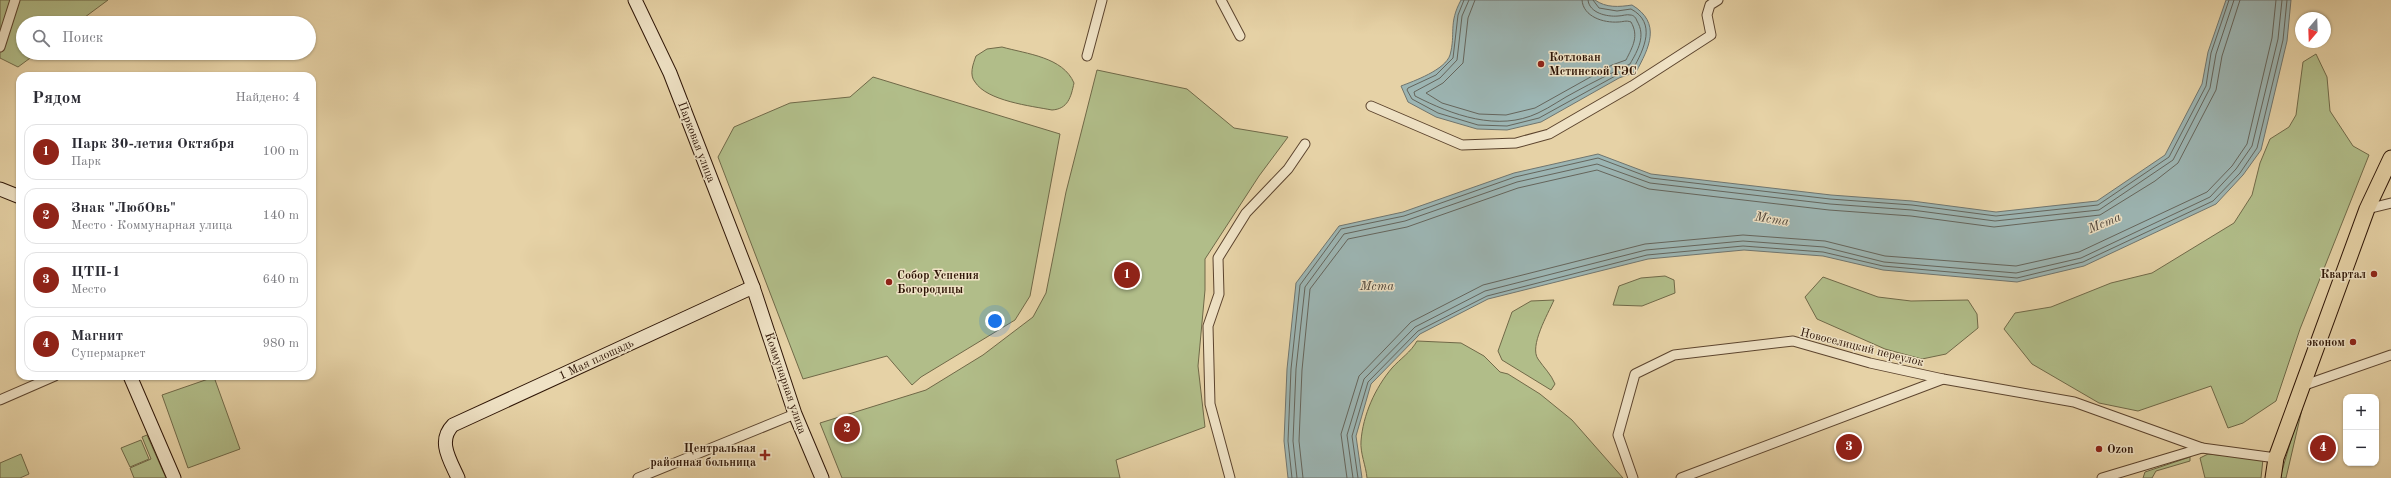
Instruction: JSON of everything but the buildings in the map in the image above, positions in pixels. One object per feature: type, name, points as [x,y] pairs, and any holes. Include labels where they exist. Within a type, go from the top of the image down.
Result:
[{"type":"main road","name":"Парковая улица","points":[[635,0],[670,73],[753,287]]},
{"type":"main road","points":[[2273,478],[2276,458],[2367,209],[2391,159]]},
{"type":"main road","points":[[0,189],[16,195]]},
{"type":"main road","name":"Коммунарная улица","points":[[753,287],[795,414],[822,478]]},
{"type":"main road","name":"1 Мая площадь","points":[[458,478],[446,450],[445,438],[453,425],[753,287]]},
{"type":"main road","points":[[132,380],[174,478]]},
{"type":"street","points":[[0,47],[15,0]]},
{"type":"street","points":[[1087,56],[1102,0]]},
{"type":"street","points":[[1222,0],[1240,36]]},
{"type":"street","points":[[1371,106],[1462,145],[1516,143],[1550,134],[1632,86],[1711,35],[1707,15],[1710,5],[1718,0]]},
{"type":"street","points":[[1230,478],[1210,404],[1208,326],[1219,294],[1218,258],[1246,213],[1288,169],[1305,144]]},
{"type":"street","points":[[2367,209],[2391,202]]},
{"type":"street","name":"Новоселицкий переулок","points":[[1633,478],[1618,435],[1635,374],[1674,355],[1793,341],[1870,363],[1943,379],[2074,402],[2202,448]]},
{"type":"street","points":[[2302,386],[2391,355]]},
{"type":"street","points":[[1681,478],[1943,379]]},
{"type":"street","points":[[0,400],[45,380]]},
{"type":"street","points":[[638,478],[795,414]]},
{"type":"street","points":[[2102,478],[2202,448],[2276,458]]},
{"type":"green space","points":[[0,0],[108,0],[86,16],[16,16],[16,60],[28,60],[18,67],[0,58]]},
{"type":"green space","points":[[1002,47],[1043,58],[1062,67],[1069,74],[1074,83],[1072,93],[1065,105],[1052,110],[1033,107],[999,98],[989,94],[981,88],[972,76],[972,69],[976,56],[987,49]]},
{"type":"green space","points":[[2316,54],[2327,77],[2330,111],[2353,146],[2369,155],[2300,329],[2276,401],[2243,423],[2228,428],[2211,386],[2138,411],[2099,403],[2032,364],[2004,329],[2015,313],[2051,307],[2111,283],[2152,273],[2234,223],[2252,195],[2260,163],[2270,139],[2289,127],[2296,115],[2303,62]]},
{"type":"green space","points":[[1097,70],[1187,89],[1234,128],[1288,137],[1259,176],[1205,259],[1205,290],[1198,366],[1205,427],[1116,460],[1120,478],[842,478],[820,423],[926,390],[983,355],[1033,317],[1046,293],[1066,192]]},
{"type":"green space","points":[[873,77],[1060,134],[1030,296],[1015,320],[921,377],[912,385],[887,356],[803,379],[718,157],[734,127],[790,103],[850,97]]},
{"type":"green space","points":[[1665,276],[1674,280],[1675,293],[1642,306],[1613,305],[1619,286],[1641,278]]},
{"type":"green space","points":[[1823,277],[1878,297],[1911,301],[1968,300],[1977,314],[1978,328],[1946,354],[1922,359],[1885,349],[1817,319],[1805,297]]},
{"type":"green space","points":[[1554,300],[1540,330],[1536,346],[1538,359],[1555,384],[1551,390],[1502,360],[1498,351],[1512,312],[1531,301]]},
{"type":"green space","points":[[1417,341],[1461,343],[1484,356],[1500,372],[1508,374],[1540,394],[1572,420],[1623,478],[1367,478],[1362,455],[1361,441],[1367,412],[1380,384],[1392,368],[1412,349]]},
{"type":"green space","points":[[205,380],[215,380],[240,449],[188,468],[162,395]]},
{"type":"green space","points":[[2303,405],[2286,478],[2280,478],[2300,409]]},
{"type":"green space","points":[[147,435],[166,478],[134,478],[130,468],[151,459],[142,437]]},
{"type":"green space","points":[[141,440],[149,459],[130,467],[121,448]]},
{"type":"green space","points":[[21,454],[29,474],[20,478],[0,478],[0,463]]},
{"type":"green space","points":[[2208,454],[2263,459],[2261,478],[2205,478],[2200,458]]},
{"type":"green space","points":[[2190,457],[2190,461],[2156,471],[2152,478],[2143,478],[2145,472]]},
{"type":"water","name":"Котлован Мстинской ГЭС","points":[[1461,0],[1595,0],[1608,6],[1632,5],[1641,12],[1647,20],[1650,28],[1650,36],[1645,54],[1636,72],[1619,78],[1541,122],[1507,130],[1477,129],[1436,117],[1408,102],[1401,86],[1436,70],[1447,60],[1452,47],[1453,22]]},
{"type":"water","name":"Мста","points":[[2226,0],[2291,0],[2287,41],[2261,150],[2243,175],[2216,204],[2084,266],[2017,282],[1883,270],[1823,256],[1744,250],[1648,259],[1488,299],[1420,334],[1371,384],[1356,436],[1362,478],[1288,478],[1284,441],[1287,369],[1296,283],[1339,226],[1403,212],[1514,173],[1598,154],[1651,174],[1831,195],[1912,201],[1996,212],[2097,201],[2165,155],[2202,84],[2208,52]]},
{"type":"place","name":"Котлован Мстинской ГЭС","points":[[1541,64]]},
{"type":"place","name":"Квартал","points":[[2374,274]]},
{"type":"place","name":"Парк 30-летия Октября","points":[[1127,275]]},
{"type":"place","name":"Собор Успения Богородицы","points":[[889,282]]},
{"type":"place","name":"эконом","points":[[2353,342]]},
{"type":"place","name":"Знак \"ЛюбОвь\"","points":[[847,429]]},
{"type":"place","name":"ЦТП-1","points":[[1849,447]]},
{"type":"place","name":"Магнит","points":[[2323,448]]},
{"type":"place","name":"Ozon","points":[[2099,449]]},
{"type":"place","name":"Центральная районная больница","points":[[765,455]]}]
